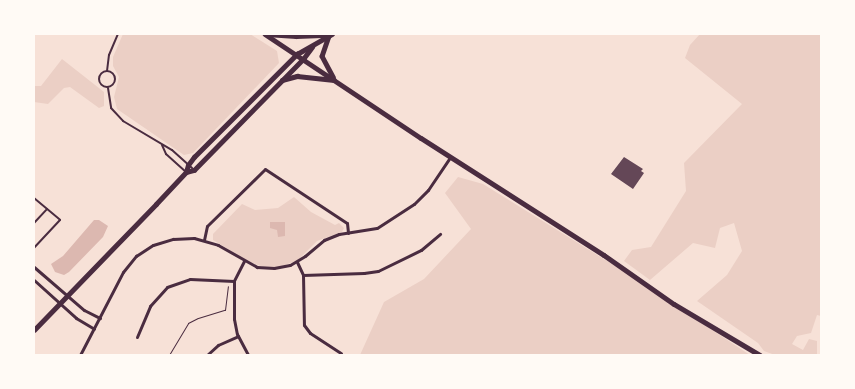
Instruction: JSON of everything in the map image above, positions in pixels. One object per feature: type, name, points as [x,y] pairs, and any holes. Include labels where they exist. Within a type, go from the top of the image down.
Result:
[{"type":"street","points":[[265,34],[296,36],[331,35]]},
{"type":"street","points":[[265,34],[450,157],[604,255],[674,304],[760,355]]},
{"type":"street","points":[[34,330],[186,172],[188,164],[297,54],[331,35]]},
{"type":"street","points":[[331,35],[322,56],[335,80]]},
{"type":"street","points":[[186,172],[194,170],[303,59],[312,47]]},
{"type":"street","points":[[281,81],[297,76],[335,80]]},
{"type":"street","points":[[80,355],[123,272],[144,250],[172,239],[204,240],[224,248],[257,267],[274,268],[296,262],[324,240],[348,233],[377,228],[414,204],[428,190],[450,157]]},
{"type":"street","points":[[204,240],[207,226],[265,169],[347,223],[348,233]]},
{"type":"street","points":[[302,274],[364,274],[378,271],[421,250],[440,234]]},
{"type":"street","points":[[244,261],[234,281],[234,319],[238,336],[248,355]]},
{"type":"street","points":[[296,262],[302,274],[304,325],[310,333],[341,353]]},
{"type":"street","points":[[34,267],[84,310],[100,318]]},
{"type":"street","points":[[138,337],[150,306],[167,287],[190,279],[234,281]]},
{"type":"street","points":[[34,280],[76,318],[94,329]]},
{"type":"street","points":[[208,355],[218,345],[238,336]]},
{"type":"lane","points":[[107,71],[109,55],[118,34]]},
{"type":"lane","points":[[107,71],[112,73],[115,78],[113,86],[108,88],[101,85],[99,80],[100,75],[107,71]]},
{"type":"lane","points":[[108,88],[110,102],[115,113],[127,124],[172,150],[194,170]]},
{"type":"lane","points":[[162,145],[166,154],[186,172]]},
{"type":"lane","points":[[34,198],[60,220],[34,248]]},
{"type":"lane","points":[[34,223],[47,208]]},
{"type":"path","points":[[169,355],[188,323],[225,310],[229,281]]},
{"type":"shaded area","points":[[123,34],[250,34],[277,51],[279,63],[193,153],[184,155],[117,109],[114,97],[119,77],[113,66],[113,57]]},
{"type":"shaded area","points":[[700,34],[821,34],[821,316],[817,315],[811,333],[797,336],[792,344],[803,350],[809,339],[817,341],[817,355],[775,355],[764,351],[758,343],[697,301],[727,275],[742,251],[734,223],[720,228],[715,248],[693,243],[650,280],[624,261],[632,250],[651,247],[686,191],[684,163],[742,104],[685,58],[690,45]]},
{"type":"shaded area","points":[[62,59],[104,92],[104,106],[99,108],[70,87],[64,88],[48,104],[34,102],[34,86],[41,86]]},
{"type":"shaded area","points":[[458,177],[483,184],[620,269],[750,355],[360,355],[384,302],[424,279],[471,229],[445,193]]},
{"type":"shaded area","points":[[294,197],[311,212],[335,225],[339,223],[344,228],[342,232],[317,241],[298,260],[280,267],[264,267],[249,262],[213,240],[213,234],[242,204],[255,210],[278,208]]},
{"type":"shaded area","points":[[94,220],[99,220],[108,226],[103,237],[69,272],[64,275],[55,272],[51,264],[63,256]]},
{"type":"shaded area","points":[[270,222],[285,222],[285,236],[278,237],[277,230],[270,228]]},
{"type":"building","points":[[624,157],[643,169],[641,171],[644,173],[633,189],[611,174]]}]
